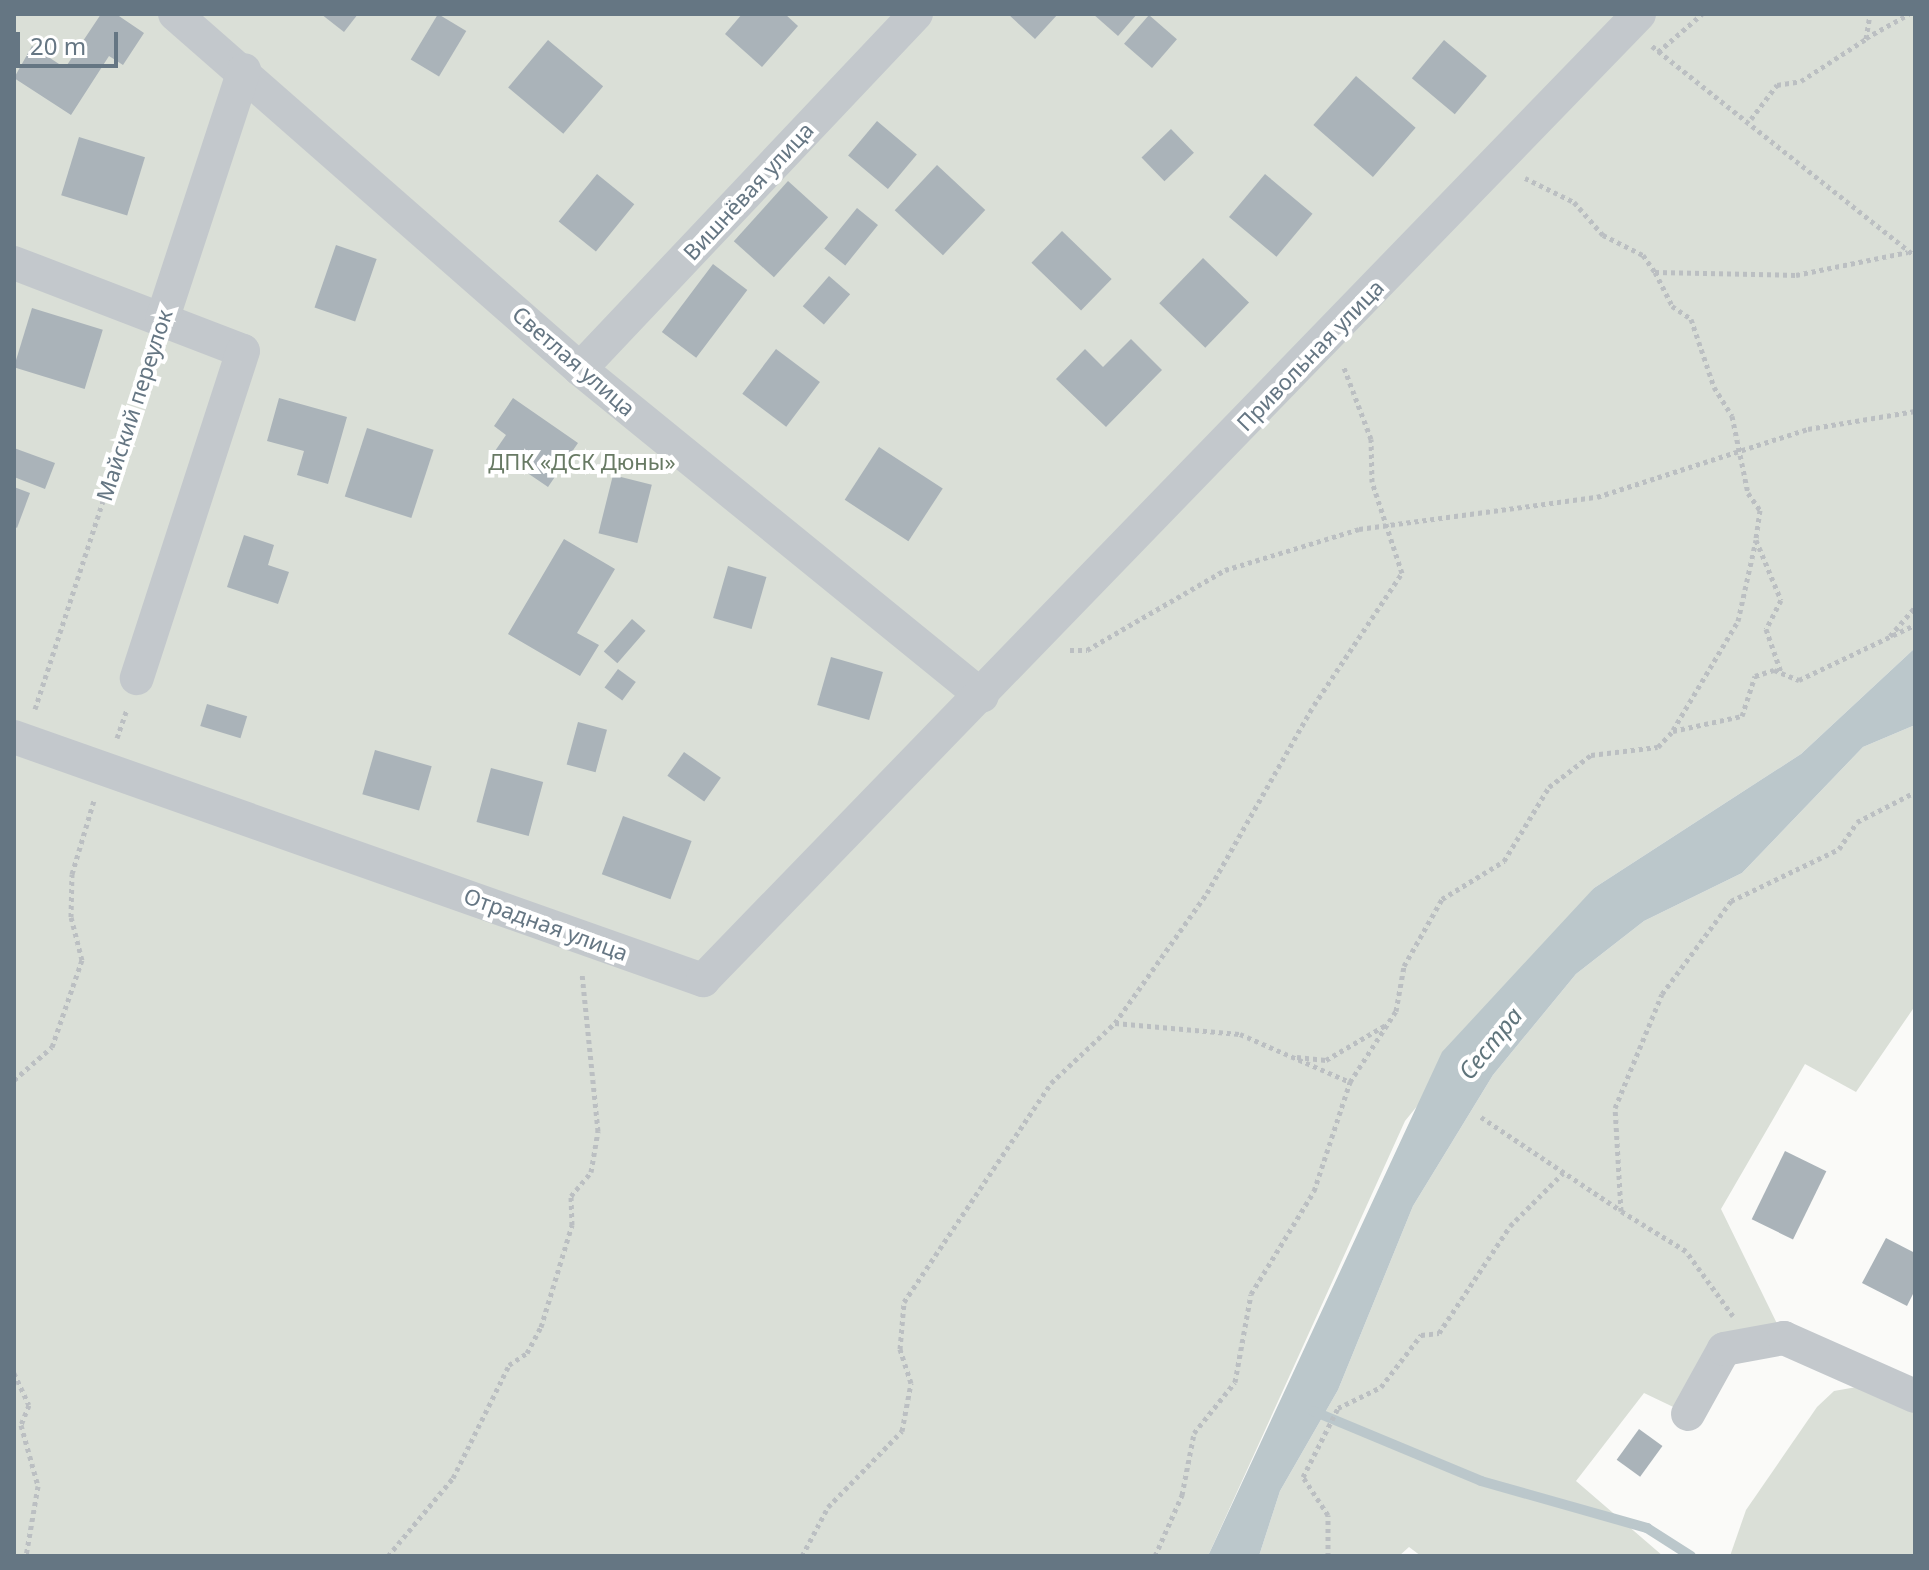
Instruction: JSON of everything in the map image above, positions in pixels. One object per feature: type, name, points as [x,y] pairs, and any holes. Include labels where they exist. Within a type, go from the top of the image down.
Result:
[{"type":"street","name":"Вишнёвая улица","points":[[580,369],[916,14]]},
{"type":"street","name":"Светлая улица","points":[[195,20],[244,70],[580,369],[982,696]]},
{"type":"street","name":"Привольная улица","points":[[982,696],[1633,20]]},
{"type":"street","name":"Майский переулок","points":[[162,320],[244,70]]},
{"type":"street","points":[[14,263],[243,351],[137,678]]},
{"type":"street","name":"Отрадная улица","points":[[19,738],[703,980],[982,696]]},
{"type":"street","points":[[1688,1414],[1724,1349],[1771,1339],[1784,1338],[1915,1396]]},
{"type":"path","points":[[1658,52],[1702,14]]},
{"type":"path","points":[[1866,39],[1870,14]]},
{"type":"path","points":[[1751,119],[1777,85],[1801,81],[1909,14]]},
{"type":"path","points":[[1633,20],[1658,52],[1751,119],[1773,147],[1915,256]]},
{"type":"path","points":[[1155,1556],[1182,1495],[1194,1433],[1235,1382],[1251,1294],[1314,1191],[1350,1082],[1389,1023],[1404,966],[1442,899],[1504,861],[1549,787],[1591,755],[1658,747],[1673,731],[1738,621],[1760,510],[1736,452],[1732,416],[1714,387],[1691,319],[1672,306],[1643,255],[1603,235],[1574,202],[1489,169]]},
{"type":"path","points":[[1655,272],[1796,275],[1908,252]]},
{"type":"path","name":"Майский переулок","points":[[19,738],[162,320]]},
{"type":"path","points":[[802,1556],[828,1507],[902,1431],[911,1383],[900,1349],[904,1302],[1051,1083],[1115,1023],[1207,893],[1314,705],[1398,581],[1371,439],[1334,330]]},
{"type":"path","points":[[1056,651],[1087,650],[1225,570],[1385,525],[1597,497],[1808,429],[1915,411]]},
{"type":"path","points":[[1756,540],[1781,600],[1766,629],[1781,673]]},
{"type":"path","points":[[1890,637],[1915,607]]},
{"type":"path","points":[[1673,731],[1742,716],[1755,676],[1781,673],[1799,680],[1915,625]]},
{"type":"path","points":[[14,1080],[52,1047],[79,971],[72,874],[137,678]]},
{"type":"path","points":[[1621,1211],[1615,1108],[1662,994],[1706,929],[1731,901],[1839,849],[1857,822],[1915,792]]},
{"type":"path","points":[[388,1556],[453,1478],[509,1365],[527,1353],[541,1327],[572,1225],[571,1196],[591,1172],[598,1131],[582,975],[592,940]]},
{"type":"path","points":[[1115,1023],[1240,1034],[1350,1082]]},
{"type":"path","points":[[1293,1056],[1326,1060],[1389,1023]]},
{"type":"path","points":[[1481,1117],[1686,1251],[1737,1323],[1771,1339]]},
{"type":"path","points":[[1328,1556],[1332,1544],[1328,1515],[1303,1477],[1338,1408],[1381,1387],[1421,1335],[1439,1333],[1510,1226],[1563,1173]]},
{"type":"path","points":[[14,1373],[29,1405],[21,1425],[38,1486],[26,1556]]},
{"type":"green space","name":"ДПК «ДСК Дюны»","points":[[14,14],[1915,14],[1915,648],[1801,754],[1594,888],[1405,1121],[1208,1556],[14,1556]]},
{"type":"green space","points":[[1915,725],[1915,1006],[1856,1092],[1805,1064],[1721,1209],[1784,1338],[1732,1343],[1688,1414],[1644,1393],[1576,1481],[1663,1556],[1421,1556],[1409,1547],[1399,1556],[1259,1556],[1280,1491],[1338,1390],[1413,1206],[1493,1075],[1576,974],[1644,921],[1742,873],[1863,747]]},
{"type":"green space","points":[[1885,1382],[1915,1397],[1915,1556],[1730,1556],[1746,1510],[1817,1407],[1834,1391]]},
{"type":"water","name":"Сестра","points":[[1915,648],[1915,725],[1863,747],[1742,873],[1644,921],[1576,974],[1493,1075],[1413,1206],[1338,1390],[1280,1491],[1259,1556],[1208,1556],[1442,1052],[1594,888],[1801,754]]},
{"type":"building","points":[[101,14],[116,14],[144,33],[123,65],[109,56],[71,115],[14,78],[32,46],[65,68]]},
{"type":"building","points":[[321,14],[358,14],[344,32]]},
{"type":"building","points":[[438,14],[466,31],[439,76],[411,59]]},
{"type":"building","points":[[742,14],[785,14],[798,26],[762,67],[725,34]]},
{"type":"building","points":[[1008,14],[1058,14],[1035,39]]},
{"type":"building","points":[[1093,14],[1137,14],[1118,36]]},
{"type":"building","points":[[1149,15],[1177,39],[1152,68],[1124,44]]},
{"type":"building","points":[[548,40],[603,86],[563,134],[508,87]]},
{"type":"building","points":[[1444,40],[1487,76],[1455,114],[1412,78]]},
{"type":"building","points":[[1356,76],[1416,128],[1373,177],[1313,125]]},
{"type":"building","points":[[877,121],[917,154],[888,189],[848,155]]},
{"type":"building","points":[[1171,129],[1194,153],[1164,181],[1142,157]]},
{"type":"building","points":[[79,137],[145,157],[127,216],[61,195]]},
{"type":"building","points":[[937,165],[985,210],[943,255],[895,210]]},
{"type":"building","points":[[597,174],[634,204],[596,252],[559,221]]},
{"type":"building","points":[[1265,174],[1312,214],[1276,257],[1229,217]]},
{"type":"building","points":[[788,181],[828,217],[774,277],[734,241]]},
{"type":"building","points":[[857,208],[878,225],[845,265],[824,248]]},
{"type":"building","points":[[1062,231],[1112,279],[1081,311],[1031,263]]},
{"type":"building","points":[[336,245],[377,259],[355,321],[315,307]]},
{"type":"building","points":[[1203,258],[1249,302],[1205,348],[1159,303]]},
{"type":"building","points":[[713,264],[747,290],[696,358],[662,332]]},
{"type":"building","points":[[829,276],[850,294],[824,325],[803,306]]},
{"type":"building","points":[[32,308],[103,330],[85,389],[14,367]]},
{"type":"building","points":[[1131,339],[1162,370],[1106,427],[1056,379],[1085,349],[1103,367]]},
{"type":"building","points":[[776,349],[820,382],[786,427],[742,394]]},
{"type":"building","points":[[279,398],[347,417],[328,484],[297,475],[304,451],[267,441]]},
{"type":"building","points":[[513,398],[578,443],[548,487],[495,451],[506,435],[494,426]]},
{"type":"building","points":[[367,428],[434,450],[411,518],[345,496]]},
{"type":"building","points":[[879,447],[943,488],[908,541],[845,500]]},
{"type":"building","points":[[14,448],[55,463],[45,489],[14,477]]},
{"type":"building","points":[[613,475],[652,485],[637,543],[598,533]]},
{"type":"building","points":[[14,487],[30,493],[17,528],[14,526]]},
{"type":"building","points":[[244,535],[274,545],[268,565],[289,572],[278,604],[227,587]]},
{"type":"building","points":[[564,539],[615,569],[577,633],[599,645],[580,676],[508,634]]},
{"type":"building","points":[[728,566],[766,577],[752,629],[713,618]]},
{"type":"building","points":[[632,619],[646,631],[617,663],[604,651]]},
{"type":"building","points":[[831,657],[883,672],[869,720],[817,705]]},
{"type":"building","points":[[618,669],[636,682],[622,701],[604,688]]},
{"type":"building","points":[[207,704],[247,716],[240,738],[200,726]]},
{"type":"building","points":[[578,722],[607,730],[596,772],[567,765]]},
{"type":"building","points":[[375,750],[432,766],[419,810],[362,794]]},
{"type":"building","points":[[684,752],[721,778],[704,802],[667,776]]},
{"type":"building","points":[[491,768],[543,782],[529,836],[477,822]]},
{"type":"building","points":[[623,816],[692,841],[670,899],[602,874]]},
{"type":"building","points":[[1785,1151],[1826,1171],[1793,1239],[1752,1219]]},
{"type":"building","points":[[1886,1238],[1915,1253],[1915,1290],[1907,1306],[1862,1283]]},
{"type":"building","points":[[1639,1429],[1662,1446],[1640,1477],[1617,1460]]},
{"type":"waterway","points":[[1313,1411],[1481,1481],[1647,1528],[1691,1556]]}]
